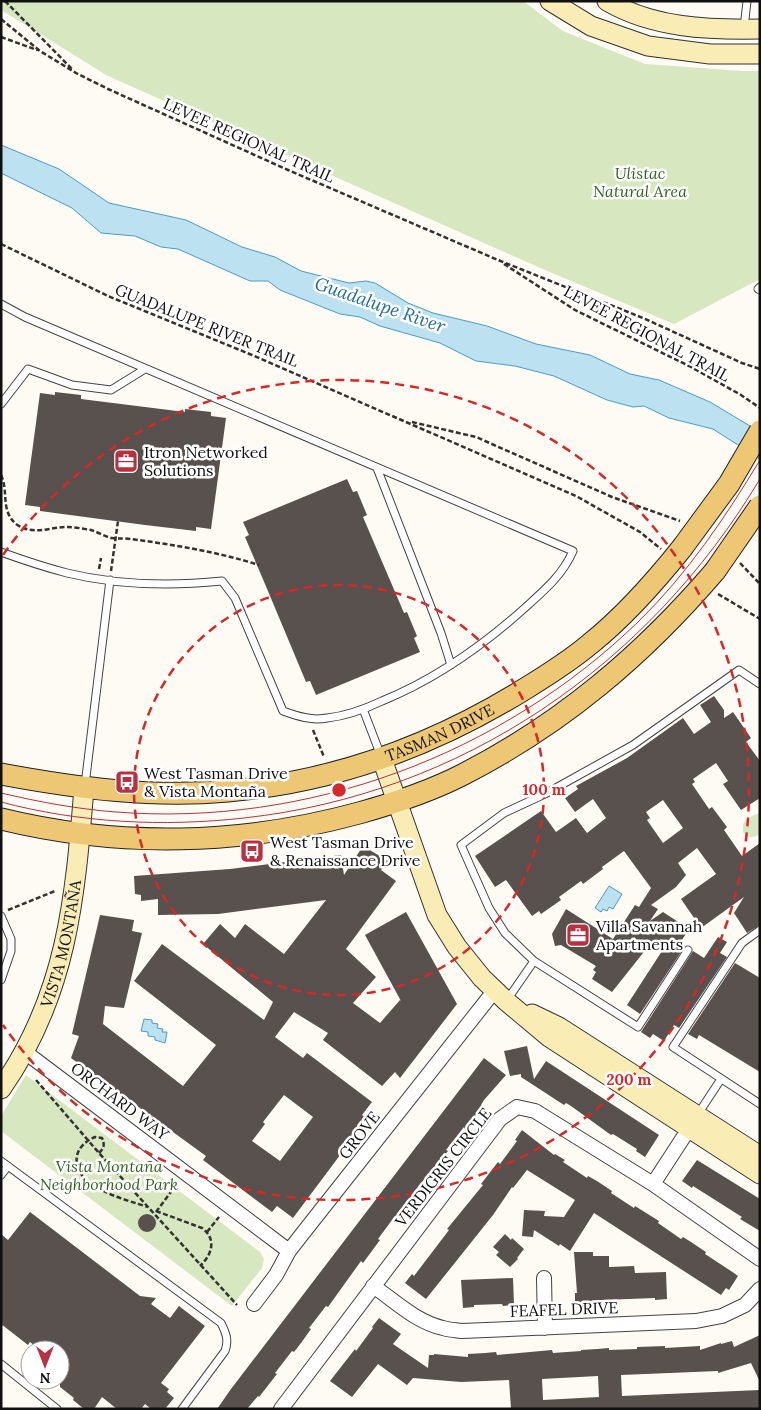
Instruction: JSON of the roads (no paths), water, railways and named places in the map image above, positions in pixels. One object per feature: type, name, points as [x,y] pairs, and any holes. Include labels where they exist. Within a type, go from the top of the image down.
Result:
[{"type":"main road","points":[[550,1],[591,26],[648,46],[710,54],[760,54]]},
{"type":"main road","points":[[607,1],[648,19],[700,28],[752,29]]},
{"type":"main road","name":"TASMAN DRIVE","points":[[1,774],[84,788],[155,793],[227,791],[278,785],[316,777],[382,759],[415,746],[502,704],[558,669],[590,645],[656,580],[678,553],[729,484],[760,431]]},
{"type":"main road","points":[[1,819],[81,834],[160,840],[259,834],[323,823],[397,802],[463,775],[539,730],[612,676],[651,640],[709,578],[760,506]]},
{"type":"main road","points":[[382,759],[437,915],[458,947],[482,978],[500,995],[559,1027],[693,1122],[760,1174]]},
{"type":"main road","name":"VISTA MONTAÑA","points":[[1,1089],[25,1052],[47,1005],[64,948],[75,890],[84,788]]},
{"type":"main road","points":[[693,1122],[760,1156]]},
{"type":"street","name":"GROVE","points":[[254,1304],[276,1275],[289,1251],[500,995]]},
{"type":"street","name":"ORCHARD WAY","points":[[25,1052],[289,1251]]},
{"type":"street","name":"VERDIGRIS CIRCLE","points":[[281,1409],[500,1119],[518,1107],[535,1111],[653,1184],[760,1259]]},
{"type":"street","points":[[653,1184],[693,1122]]},
{"type":"street","points":[[544,1278],[545,1328]]},
{"type":"street","name":"FEAFEL DRIVE","points":[[373,1286],[425,1322],[443,1328],[462,1331],[696,1322],[722,1316],[745,1305],[760,1290]]},
{"type":"lane","points":[[747,1],[752,29]]},
{"type":"lane","points":[[1,304],[25,317],[573,551],[567,565],[549,586],[488,640],[452,665],[398,695],[363,709],[326,719],[301,718],[283,711],[234,598],[222,581],[170,583],[110,580],[68,573],[1,552]]},
{"type":"lane","points":[[1,404],[28,369],[72,385],[111,390],[146,369]]},
{"type":"lane","points":[[377,468],[452,665]]},
{"type":"lane","points":[[84,788],[110,580]]},
{"type":"lane","points":[[688,950],[638,1028],[534,961],[505,933],[489,908],[461,845],[504,813],[545,794],[633,745],[739,670],[760,684]]},
{"type":"lane","points":[[363,709],[382,759]]},
{"type":"lane","points":[[1,914],[11,940],[11,951],[1,980]]},
{"type":"lane","points":[[760,930],[742,943],[673,1047],[760,1104]]},
{"type":"lane","points":[[500,995],[534,961]]},
{"type":"lane","points":[[693,1122],[721,1079]]},
{"type":"lane","points":[[1,1161],[220,1323],[225,1331],[228,1343],[225,1352],[182,1409]]},
{"type":"lane","points":[[1,1175],[8,1166]]},
{"type":"lane","points":[[1,1364],[57,1409]]},
{"type":"water","name":"Guadalupe River","points":[[1,145],[59,169],[109,203],[186,220],[242,247],[275,257],[301,271],[349,283],[366,281],[375,283],[408,303],[433,313],[487,326],[536,344],[590,355],[630,374],[659,380],[710,402],[760,432],[760,459],[713,429],[669,418],[644,406],[633,407],[607,400],[554,376],[515,366],[476,361],[440,343],[380,326],[360,317],[340,314],[280,290],[268,281],[250,281],[178,249],[161,247],[135,236],[101,233],[72,208],[1,173]]},
{"type":"water","points":[[609,886],[622,894],[613,909],[609,907],[607,911],[603,909],[601,912],[595,908]]},
{"type":"water","points":[[144,1019],[152,1020],[152,1023],[158,1024],[157,1028],[163,1029],[162,1032],[167,1032],[165,1043],[155,1040],[155,1037],[148,1036],[148,1032],[141,1031]]},
{"type":"tram line","points":[[1,793],[58,805],[116,812],[188,814],[259,807],[329,793],[398,772],[464,744],[526,709],[585,668],[639,621],[689,565],[733,503],[760,460]]},
{"type":"tram line","points":[[1,802],[61,815],[91,819],[152,822],[214,821],[244,818],[324,804],[401,781],[474,749],[542,710],[605,662],[663,607],[715,546],[760,479]]},
{"type":"place","name":"Itron Networked Solutions","points":[[126,461]]},
{"type":"place","name":"West Tasman Drive & Vista Montaña","points":[[127,782]]},
{"type":"place","name":"West Tasman Drive & Renaissance Drive","points":[[252,851]]},
{"type":"place","name":"Villa Savannah Apartments","points":[[578,935]]},
{"type":"park label","name":"Ulistac Natural Area","points":[[640,182]]},
{"type":"park label","name":"Vista Montaña Neighborhood Park","points":[[109,1175]]}]
